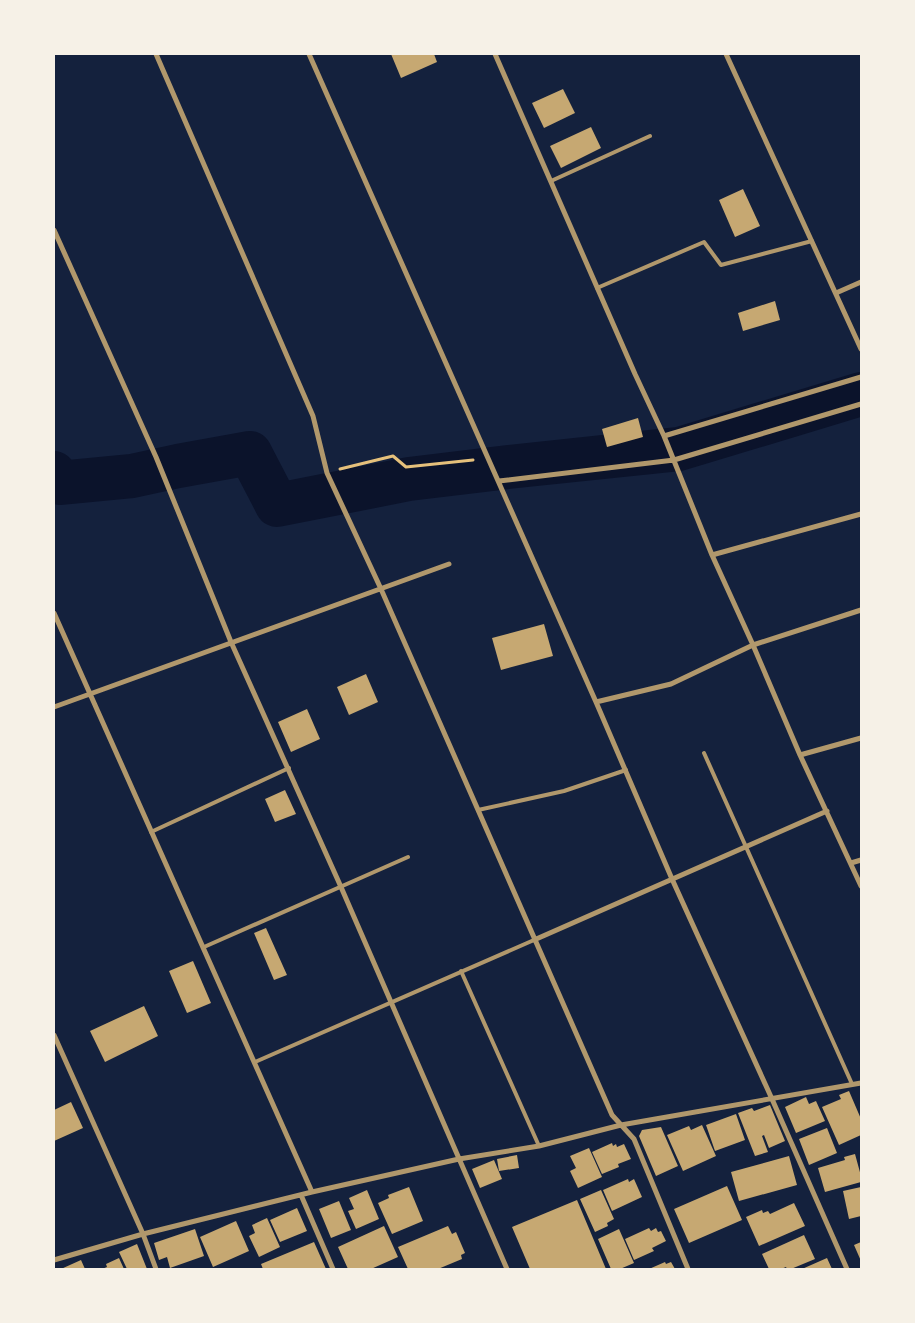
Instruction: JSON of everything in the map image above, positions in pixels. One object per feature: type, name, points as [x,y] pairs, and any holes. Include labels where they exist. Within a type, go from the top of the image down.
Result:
[{"type":"street","points":[[156,54],[313,416],[327,473],[340,503],[381,589],[612,1115],[634,1139],[688,1269]]},
{"type":"street","points":[[309,54],[672,878],[847,1269]]},
{"type":"street","points":[[495,54],[664,436],[712,554],[800,755],[861,886]]},
{"type":"street","points":[[726,54],[861,349]]},
{"type":"street","points":[[54,230],[156,457],[231,642],[392,1002],[508,1269]]},
{"type":"street","points":[[836,293],[861,282]]},
{"type":"street","points":[[664,436],[861,377]]},
{"type":"street","points":[[498,482],[674,460],[861,404]]},
{"type":"street","points":[[712,554],[861,514]]},
{"type":"street","points":[[54,707],[449,564]]},
{"type":"street","points":[[596,702],[671,684],[753,645],[861,610]]},
{"type":"street","points":[[54,613],[312,1192]]},
{"type":"street","points":[[800,755],[861,738]]},
{"type":"street","points":[[534,940],[827,811]]},
{"type":"street","points":[[851,863],[861,860]]},
{"type":"street","points":[[54,1035],[143,1234],[156,1269]]},
{"type":"street","points":[[54,1260],[143,1234],[312,1192],[459,1159],[539,1146],[621,1125],[861,1083]]},
{"type":"street","points":[[301,1195],[333,1269]]},
{"type":"lane","points":[[551,181],[650,136]]},
{"type":"lane","points":[[597,288],[704,242],[720,265],[812,241]]},
{"type":"lane","points":[[704,752],[852,1084]]},
{"type":"lane","points":[[151,832],[288,768]]},
{"type":"lane","points":[[478,810],[564,791],[626,770]]},
{"type":"lane","points":[[204,947],[408,857]]},
{"type":"lane","points":[[254,1062],[534,940]]},
{"type":"lane","points":[[461,971],[539,1146]]},
{"type":"path","points":[[327,473],[393,456],[406,467],[488,458]]},
{"type":"building","points":[[391,54],[434,54],[437,62],[401,78]]},
{"type":"building","points":[[563,89],[575,113],[544,128],[532,103]]},
{"type":"building","points":[[591,127],[601,148],[561,168],[550,146]]},
{"type":"building","points":[[743,189],[760,226],[735,237],[719,200]]},
{"type":"building","points":[[775,301],[780,320],[743,331],[738,313]]},
{"type":"building","points":[[638,418],[643,437],[607,447],[602,429]]},
{"type":"building","points":[[544,624],[553,656],[501,670],[492,638]]},
{"type":"building","points":[[366,674],[378,702],[349,715],[337,687]]},
{"type":"building","points":[[307,709],[320,739],[291,752],[278,722]]},
{"type":"building","points":[[285,790],[296,814],[275,822],[265,799]]},
{"type":"building","points":[[266,928],[287,975],[274,980],[254,933]]},
{"type":"building","points":[[193,961],[211,1003],[187,1013],[169,971]]},
{"type":"building","points":[[144,1006],[158,1036],[105,1062],[90,1031]]},
{"type":"building","points":[[849,1091],[861,1119],[861,1135],[839,1145],[822,1107],[841,1099],[839,1095]]},
{"type":"building","points":[[806,1097],[809,1104],[816,1101],[825,1121],[796,1133],[785,1107]]},
{"type":"building","points":[[71,1102],[83,1128],[54,1141],[54,1110]]},
{"type":"building","points":[[770,1105],[785,1141],[769,1148],[764,1135],[762,1136],[768,1152],[755,1156],[738,1113],[752,1108],[754,1111]]},
{"type":"building","points":[[736,1114],[745,1140],[715,1151],[706,1125]]},
{"type":"building","points":[[702,1125],[716,1156],[683,1171],[667,1135],[689,1126],[691,1130]]},
{"type":"building","points":[[661,1127],[678,1166],[656,1176],[639,1136],[642,1130]]},
{"type":"building","points":[[827,1128],[837,1153],[809,1165],[799,1139]]},
{"type":"building","points":[[612,1143],[613,1146],[616,1144],[617,1147],[624,1144],[631,1159],[618,1164],[619,1167],[602,1174],[592,1152]]},
{"type":"building","points":[[589,1148],[602,1177],[578,1188],[570,1171],[576,1168],[570,1156]]},
{"type":"building","points":[[855,1154],[861,1182],[825,1192],[818,1168],[845,1160],[844,1157]]},
{"type":"building","points":[[517,1155],[519,1168],[499,1171],[497,1159]]},
{"type":"building","points":[[789,1156],[797,1185],[739,1201],[731,1172]]},
{"type":"building","points":[[494,1160],[502,1179],[480,1188],[472,1169]]},
{"type":"building","points":[[628,1179],[629,1182],[634,1179],[642,1197],[612,1211],[603,1190]]},
{"type":"building","points":[[727,1186],[742,1220],[689,1243],[674,1209]]},
{"type":"building","points":[[409,1187],[423,1221],[392,1234],[378,1203],[389,1198],[388,1195]]},
{"type":"building","points":[[861,1187],[861,1216],[849,1219],[843,1191]]},
{"type":"building","points":[[367,1190],[379,1219],[356,1229],[348,1211],[354,1209],[349,1198]]},
{"type":"building","points":[[601,1190],[614,1219],[607,1223],[608,1226],[595,1232],[580,1199]]},
{"type":"building","points":[[577,1200],[606,1269],[530,1269],[512,1227]]},
{"type":"building","points":[[339,1201],[351,1230],[331,1238],[319,1209]]},
{"type":"building","points":[[794,1203],[805,1226],[759,1246],[746,1217],[762,1210],[763,1213],[768,1211],[770,1214]]},
{"type":"building","points":[[297,1208],[307,1231],[280,1242],[270,1220]]},
{"type":"building","points":[[267,1218],[280,1247],[259,1257],[249,1236],[255,1233],[252,1225]]},
{"type":"building","points":[[236,1221],[249,1251],[213,1267],[200,1237]]},
{"type":"building","points":[[384,1226],[398,1257],[371,1269],[348,1269],[338,1247]]},
{"type":"building","points":[[448,1226],[452,1234],[456,1232],[465,1253],[461,1255],[462,1259],[438,1269],[408,1269],[398,1247]]},
{"type":"building","points":[[649,1228],[651,1231],[656,1228],[658,1232],[661,1231],[666,1241],[652,1248],[654,1251],[634,1260],[625,1239]]},
{"type":"building","points":[[195,1229],[204,1256],[170,1268],[167,1257],[159,1260],[154,1243]]},
{"type":"building","points":[[619,1229],[634,1263],[620,1269],[611,1269],[598,1239]]},
{"type":"building","points":[[804,1235],[815,1259],[791,1269],[786,1267],[769,1269],[762,1254]]},
{"type":"building","points":[[314,1242],[326,1269],[263,1269],[261,1264]]},
{"type":"building","points":[[861,1242],[861,1261],[854,1245]]},
{"type":"building","points":[[137,1244],[147,1269],[127,1269],[119,1252]]},
{"type":"building","points":[[119,1258],[124,1269],[102,1269],[107,1267],[106,1264]]},
{"type":"building","points":[[827,1258],[832,1269],[802,1269]]},
{"type":"building","points":[[81,1260],[85,1269],[61,1269]]},
{"type":"building","points":[[665,1262],[666,1264],[671,1262],[675,1269],[649,1269]]},
{"type":"waterway","points":[[54,473],[59,483],[132,476],[250,453],[277,505],[409,479],[679,449],[861,394]]}]
